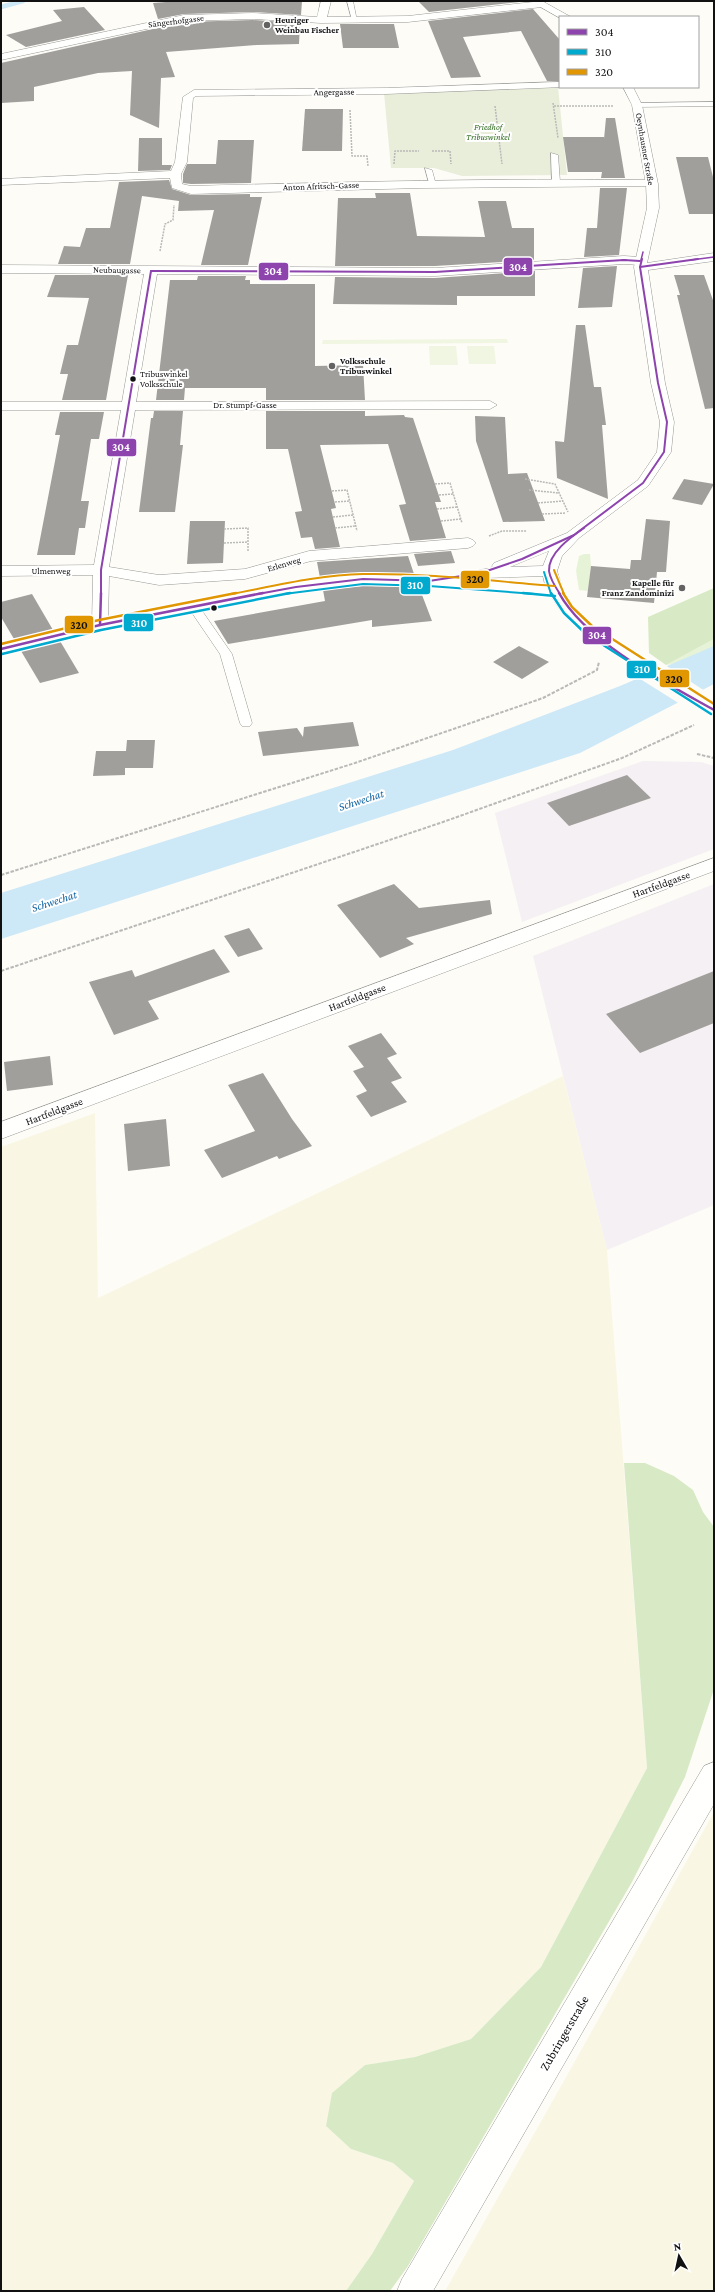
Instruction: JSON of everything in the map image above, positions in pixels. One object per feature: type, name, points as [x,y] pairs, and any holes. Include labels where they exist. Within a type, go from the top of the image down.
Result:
[{"type":"street","points":[[321,20],[326,1]]},
{"type":"street","points":[[538,2],[564,15]]},
{"type":"street","name":"Sängerhofgasse","points":[[1,57],[153,23],[184,18],[253,16],[321,20],[408,19],[470,13],[538,2]]},
{"type":"street","name":"Angergasse","points":[[175,174],[181,162],[188,97],[194,93],[350,92],[559,85]]},
{"type":"street","name":"Oeynhausner Straße","points":[[549,571],[555,554],[574,535],[643,483],[664,452],[667,422],[658,383],[641,260],[653,208],[652,184],[638,105],[629,88]]},
{"type":"street","points":[[1,182],[175,174],[176,186]]},
{"type":"street","name":"Anton Afritsch-Gasse","points":[[176,186],[191,190],[433,183],[556,182],[652,184]]},
{"type":"street","points":[[641,260],[714,254]]},
{"type":"street","points":[[641,260],[714,257]]},
{"type":"street","name":"Neubaugasse","points":[[1,269],[435,272],[641,260]]},
{"type":"street","points":[[100,625],[101,570],[127,405],[151,271]]},
{"type":"street","name":"Dr. Stumpf-Gasse","points":[[1,406],[490,405]]},
{"type":"street","points":[[481,573],[522,559],[574,535]]},
{"type":"street","name":"Erlenweg","points":[[101,570],[159,580],[245,574],[272,568],[309,556],[468,543]]},
{"type":"street","name":"Ulmenweg","points":[[1,571],[101,570]]},
{"type":"street","points":[[429,581],[481,573],[549,571],[556,591],[568,610],[589,630],[614,648],[714,710]]},
{"type":"street","points":[[1,649],[100,625],[304,586],[363,580],[429,581],[556,591]]},
{"type":"street","name":"Hartfeldgasse","points":[[1,1131],[714,864]]},
{"type":"street","name":"Zubringerstraße","points":[[414,2291],[714,1776]]},
{"type":"lane","points":[[350,1],[355,20]]},
{"type":"lane","points":[[638,105],[714,104]]},
{"type":"lane","points":[[554,156],[556,182]]},
{"type":"lane","points":[[428,170],[433,183]]},
{"type":"lane","points":[[194,608],[226,654],[246,722]]},
{"type":"path","points":[[350,92],[352,156],[367,156],[368,185]]},
{"type":"path","points":[[553,99],[559,152],[554,156]]},
{"type":"path","points":[[494,102],[502,165]]},
{"type":"path","points":[[554,106],[638,105]]},
{"type":"path","points":[[160,253],[165,224],[173,220],[176,186]]},
{"type":"path","points":[[525,479],[555,484],[569,512],[542,514]]},
{"type":"path","points":[[435,484],[450,483],[468,543]]},
{"type":"path","points":[[332,491],[347,490],[362,551]]},
{"type":"path","points":[[529,490],[559,493]]},
{"type":"path","points":[[439,495],[454,494]]},
{"type":"path","points":[[335,502],[350,500]]},
{"type":"path","points":[[538,503],[564,502]]},
{"type":"path","points":[[437,509],[458,507]]},
{"type":"path","points":[[333,517],[353,515]]},
{"type":"path","points":[[441,521],[461,519]]},
{"type":"path","points":[[335,528],[356,526]]},
{"type":"path","points":[[224,529],[248,528],[245,574]]},
{"type":"path","points":[[224,543],[248,542]]},
{"type":"path","points":[[1,875],[355,763],[543,698],[597,670],[600,659],[598,652],[614,648]]},
{"type":"path","points":[[1,971],[443,822],[622,758],[700,722]]},
{"type":"path","points":[[697,754],[714,758]]},
{"type":"shaded area","points":[[643,761],[701,762],[714,766],[714,849],[522,922],[495,813]]},
{"type":"shaded area","points":[[714,884],[714,1205],[607,1250],[533,956]]},
{"type":"shaded area","points":[[563,1076],[607,1250],[647,1768],[541,1967],[471,2039],[415,2057],[365,2065],[351,2149],[393,2163],[414,2181],[372,2254],[346,2291],[1,2291],[1,1147],[95,1113],[98,1298]]},
{"type":"shaded area","points":[[714,1812],[714,2291],[445,2291],[565,2079]]},
{"type":"green space","name":"Friedhof Tribuswinkel","points":[[558,87],[567,175],[462,176],[434,168],[391,168],[384,93]]},
{"type":"green space","points":[[507,339],[508,343],[322,344],[323,340]]},
{"type":"green space","points":[[429,346],[456,346],[458,365],[430,365]]},
{"type":"green space","points":[[467,346],[494,346],[496,364],[469,364]]},
{"type":"green space","points":[[590,554],[591,566],[588,591],[579,590],[576,571],[579,556]]},
{"type":"green space","points":[[714,588],[714,639],[666,665],[649,653],[648,617]]},
{"type":"green space","points":[[714,639],[714,659],[666,665]]},
{"type":"green space","points":[[624,1463],[645,1463],[674,1476],[693,1490],[703,1512],[714,1527],[714,1689],[685,1777],[632,1882],[408,2266],[390,2291],[346,2291],[372,2254],[414,2181],[393,2163],[351,2149],[326,2126],[332,2093],[365,2065],[415,2057],[471,2039],[541,1967],[647,1768]]},
{"type":"water","name":"Schwechat","points":[[714,646],[714,684],[580,753],[1,939],[1,893],[453,750],[620,686]]},
{"type":"pier","points":[[665,665],[705,691],[680,704],[637,677]]},
{"type":"building","points":[[179,1],[302,1],[301,15],[253,12],[184,14],[158,19],[153,3]]},
{"type":"building","points":[[418,1],[529,1],[429,12]]},
{"type":"building","points":[[84,7],[105,30],[26,47],[6,35],[62,21],[53,10]]},
{"type":"building","points":[[533,9],[559,39],[559,81],[547,81],[521,31],[463,37],[481,77],[451,78],[428,21]]},
{"type":"building","points":[[253,20],[300,23],[299,44],[257,45],[166,52],[175,77],[161,78],[159,128],[130,115],[132,71],[98,73],[34,87],[34,101],[1,103],[1,63],[184,22]]},
{"type":"building","points":[[340,24],[394,24],[399,48],[343,48]]},
{"type":"building","points":[[305,109],[343,109],[342,151],[302,151]]},
{"type":"building","points":[[606,118],[615,118],[625,178],[601,178],[602,172],[568,172],[563,137],[604,137],[604,139]]},
{"type":"building","points":[[139,138],[162,138],[162,165],[172,165],[170,170],[138,171]]},
{"type":"building","points":[[218,140],[254,140],[251,183],[183,183],[183,174],[187,164],[216,164]]},
{"type":"building","points":[[676,157],[708,157],[714,181],[714,214],[689,214]]},
{"type":"building","points":[[169,180],[172,189],[191,195],[250,194],[250,197],[262,197],[248,265],[201,265],[214,210],[178,211],[179,201],[142,196],[130,264],[58,264],[64,246],[80,247],[86,228],[110,228],[119,182]]},
{"type":"building","points":[[600,188],[627,188],[619,255],[584,257],[587,228],[597,228]]},
{"type":"building","points":[[375,193],[410,193],[417,236],[485,237],[478,201],[506,201],[512,228],[534,228],[534,260],[435,266],[335,266],[338,198],[376,198]]},
{"type":"building","points":[[617,266],[612,307],[578,308],[583,268]]},
{"type":"building","points":[[535,271],[535,296],[457,296],[457,305],[333,304],[335,277],[435,278]]},
{"type":"building","points":[[55,275],[128,275],[106,400],[62,400],[68,374],[60,374],[67,345],[78,345],[89,298],[47,297]]},
{"type":"building","points":[[674,275],[704,275],[714,303],[714,408],[705,409],[677,295],[680,295]]},
{"type":"building","points":[[198,276],[246,276],[245,280],[250,280],[250,284],[315,284],[315,366],[363,365],[365,400],[266,400],[266,388],[185,388],[184,400],[156,400],[170,280],[197,280]]},
{"type":"building","points":[[576,325],[585,325],[594,387],[601,387],[606,425],[602,425],[608,499],[557,478],[555,441],[564,442]]},
{"type":"building","points":[[154,411],[183,411],[180,445],[183,445],[175,512],[139,512],[151,418],[153,418]]},
{"type":"building","points":[[266,411],[365,411],[365,416],[404,415],[405,417],[413,418],[441,502],[435,502],[446,538],[410,541],[399,505],[406,504],[388,444],[320,445],[336,508],[331,509],[340,547],[315,549],[312,537],[301,538],[295,512],[302,511],[288,449],[266,449]]},
{"type":"building","points":[[60,412],[104,412],[99,439],[91,439],[81,501],[89,501],[85,528],[79,528],[75,555],[37,555],[60,435],[55,435]]},
{"type":"building","points":[[475,416],[505,417],[508,474],[527,473],[545,521],[503,522],[476,441]]},
{"type":"building","points":[[684,479],[714,484],[702,505],[672,499]]},
{"type":"building","points":[[646,519],[670,521],[666,572],[657,572],[654,603],[587,597],[591,566],[630,569],[631,560],[641,560]]},
{"type":"building","points":[[190,521],[225,521],[223,563],[187,564]]},
{"type":"building","points":[[451,551],[455,563],[418,566],[414,554]]},
{"type":"building","points":[[408,556],[414,574],[363,572],[320,578],[317,562]]},
{"type":"building","points":[[363,586],[419,587],[432,621],[372,627],[372,620],[228,644],[214,621],[325,601],[323,590]]},
{"type":"building","points":[[32,594],[53,630],[14,639],[1,617],[1,602]]},
{"type":"building","points":[[60,641],[79,673],[40,683],[21,651]]},
{"type":"building","points":[[519,646],[549,662],[522,679],[493,662]]},
{"type":"building","points":[[353,722],[359,746],[263,756],[258,732],[297,728],[303,737],[304,727]]},
{"type":"building","points":[[127,740],[155,740],[153,768],[125,768],[125,775],[93,776],[96,751],[126,751]]},
{"type":"building","points":[[627,775],[651,798],[569,826],[547,803]]},
{"type":"building","points":[[394,884],[419,908],[490,900],[492,914],[406,938],[414,944],[380,958],[337,905]]},
{"type":"building","points":[[249,928],[263,949],[238,957],[224,936]]},
{"type":"building","points":[[214,949],[230,972],[148,1001],[159,1019],[114,1035],[89,982],[132,970],[135,977]]},
{"type":"building","points":[[714,971],[714,1023],[640,1053],[606,1014]]},
{"type":"building","points":[[381,1033],[397,1054],[387,1058],[402,1078],[391,1082],[407,1102],[371,1117],[356,1096],[367,1091],[353,1071],[364,1067],[348,1046]]},
{"type":"building","points":[[50,1056],[53,1085],[7,1091],[4,1062]]},
{"type":"building","points":[[263,1073],[292,1119],[312,1146],[279,1159],[277,1156],[222,1178],[204,1150],[255,1131],[228,1085]]},
{"type":"building","points":[[166,1119],[170,1166],[128,1171],[124,1124]]},
{"type":"waterway","points":[[1,7],[23,1]]},
{"type":"transit line","name":"304","points":[[1,649],[100,625],[296,587],[363,579],[429,581],[481,573],[522,559],[574,535],[643,483],[664,452],[667,422],[658,383],[640,267],[643,252]]},
{"type":"transit line","name":"304","points":[[640,267],[714,257]]},
{"type":"transit line","name":"304","points":[[151,271],[435,272],[624,260],[640,261]]},
{"type":"transit line","name":"304","points":[[100,625],[101,570],[151,271]]},
{"type":"transit line","name":"304","points":[[584,528],[559,549],[549,568],[552,580],[563,600],[579,619],[622,655],[714,710]]},
{"type":"transit line","name":"320","points":[[554,570],[560,589],[572,607],[592,626],[714,704]]},
{"type":"transit line","name":"310","points":[[544,572],[551,594],[564,613],[586,634],[711,714]]},
{"type":"transit line","name":"320","points":[[1,644],[99,620],[295,582],[362,574],[429,576],[555,586]]},
{"type":"transit line","name":"310","points":[[2,654],[101,630],[297,592],[363,584],[429,586],[555,596]]},
{"type":"place","name":"Heuriger Weinbau Fischer","points":[[267,25]]},
{"type":"place","name":"Volksschule Tribuswinkel","points":[[332,366]]},
{"type":"place","name":"Tribuswinkel Volksschule","points":[[133,379]]},
{"type":"place","name":"Kapelle für Franz Zandominizi","points":[[682,588]]}]
